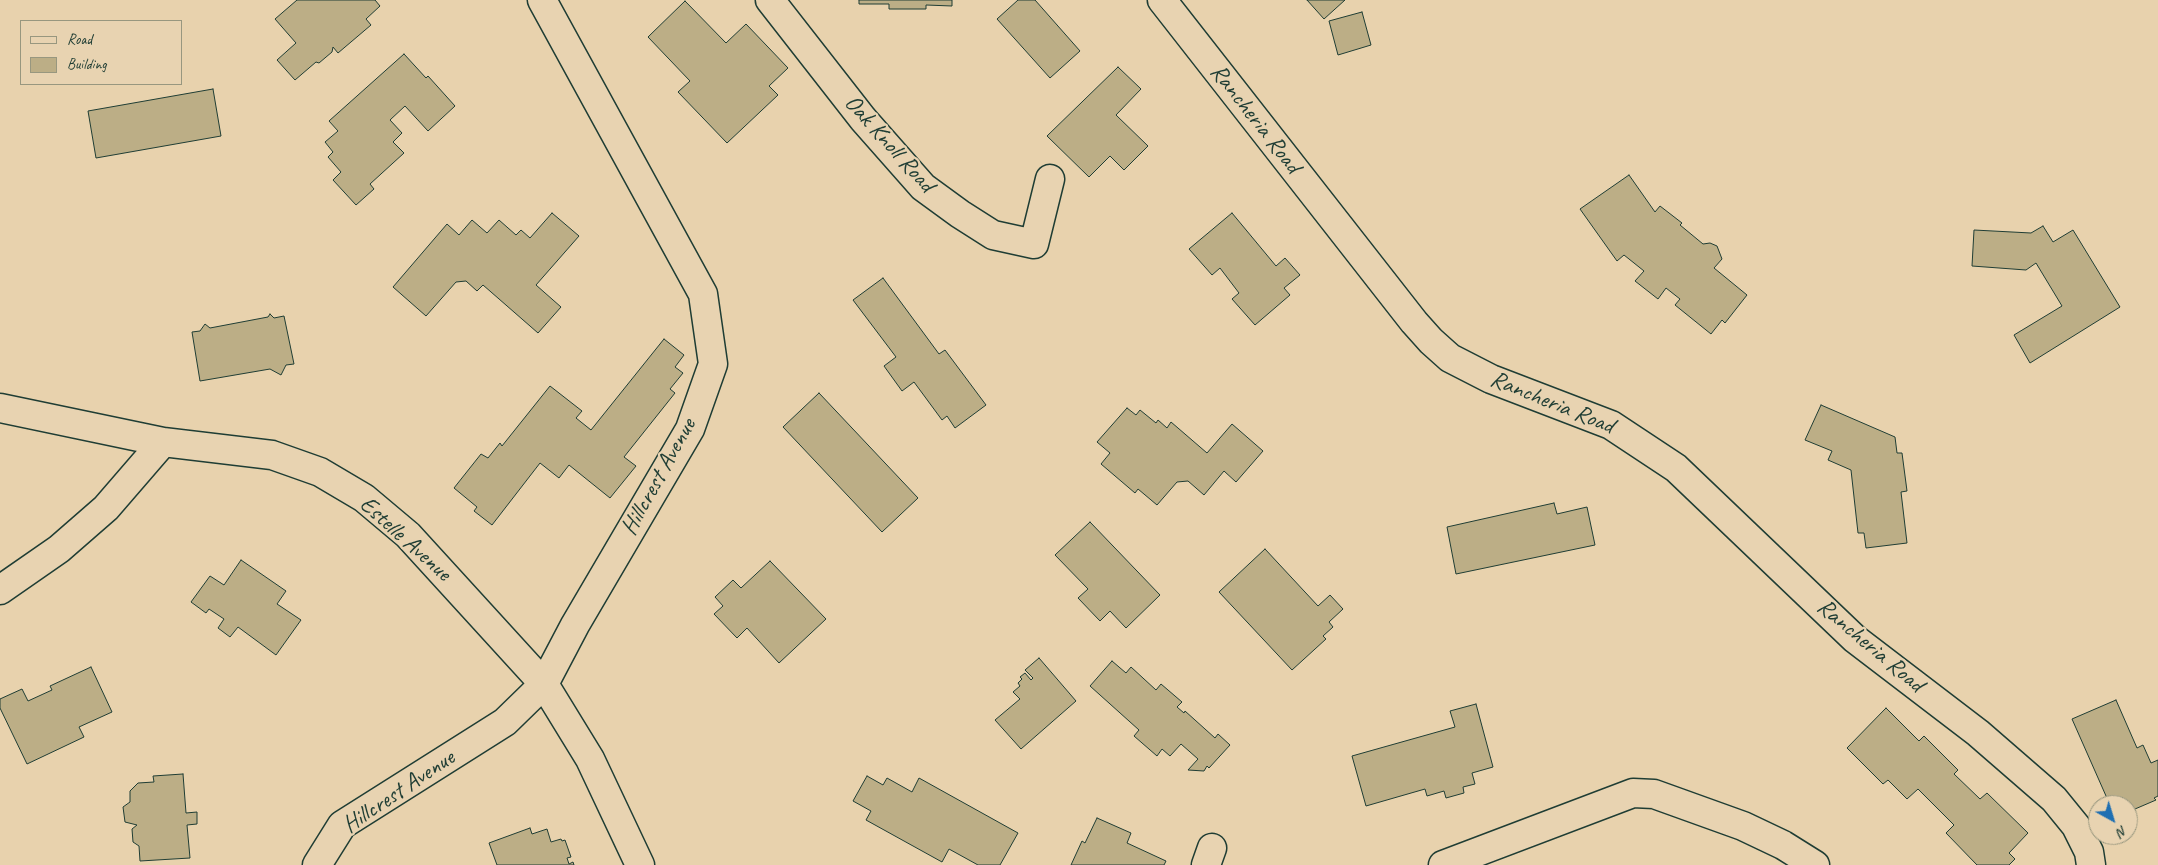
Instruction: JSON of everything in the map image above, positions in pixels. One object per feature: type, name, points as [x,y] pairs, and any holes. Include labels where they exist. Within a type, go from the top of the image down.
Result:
[{"type":"street","name":"Hillcrest Avenue","points":[[317,865],[342,825],[505,722],[544,684],[575,625],[690,429],[713,364],[703,294],[542,0]]},
{"type":"street","name":"Oak Knoll Road","points":[[770,0],[863,119],[923,187],[960,214],[993,235],[1034,244],[1050,179]]},
{"type":"street","name":"Rancheria Road","points":[[1162,0],[1414,322],[1431,341],[1450,358],[1491,379],[1611,424],[1676,468],[1855,639],[1978,734],[2054,799],[2076,826],[2089,852],[2091,865]]},
{"type":"street","name":"Estelle Avenue","points":[[0,408],[163,442],[272,455],[320,472],[364,498],[408,535],[544,684],[590,759],[640,865]]},
{"type":"street","points":[[0,590],[59,549],[106,508],[163,442]]},
{"type":"street","points":[[1443,865],[1633,793],[1654,794],[1743,826],[1783,845],[1816,865]]},
{"type":"building","points":[[297,0],[375,0],[380,6],[366,19],[371,25],[338,53],[333,47],[332,52],[319,63],[316,62],[295,80],[277,60],[296,43],[275,19]]},
{"type":"building","points":[[859,0],[952,0],[952,6],[926,5],[926,9],[889,9],[889,4],[859,4]]},
{"type":"building","points":[[1018,0],[1035,0],[1080,51],[1050,78],[997,19]]},
{"type":"building","points":[[1307,0],[1345,0],[1324,19]]},
{"type":"building","points":[[685,1],[726,43],[746,24],[788,68],[769,86],[778,95],[727,143],[678,92],[690,81],[648,37]]},
{"type":"building","points":[[1362,12],[1371,45],[1338,55],[1329,21]]},
{"type":"building","points":[[404,54],[426,78],[428,76],[455,106],[428,131],[405,106],[390,120],[402,133],[393,142],[404,153],[370,184],[374,189],[356,205],[333,180],[341,172],[328,157],[333,152],[325,142],[338,131],[329,121]]},
{"type":"building","points":[[1118,67],[1141,89],[1116,115],[1148,146],[1124,170],[1110,156],[1089,177],[1047,136]]},
{"type":"building","points":[[213,89],[221,136],[96,158],[88,111]]},
{"type":"building","points":[[1629,175],[1655,212],[1660,206],[1682,223],[1680,225],[1703,244],[1710,243],[1717,246],[1722,259],[1714,268],[1747,295],[1725,323],[1722,320],[1711,334],[1675,305],[1680,299],[1666,288],[1658,299],[1635,281],[1644,271],[1624,255],[1617,261],[1580,209]]},
{"type":"building","points":[[552,213],[579,236],[536,285],[561,307],[538,333],[483,285],[477,291],[466,281],[456,282],[426,316],[393,287],[447,224],[459,235],[472,220],[487,233],[499,220],[516,235],[521,230],[530,238]]},
{"type":"building","points":[[1232,213],[1276,266],[1285,258],[1300,275],[1284,288],[1290,295],[1255,325],[1232,299],[1239,293],[1220,268],[1212,275],[1189,249]]},
{"type":"building","points":[[2043,226],[2053,242],[2073,230],[2120,307],[2030,363],[2014,335],[2062,306],[2036,263],[2026,270],[1972,266],[1974,230],[2031,233]]},
{"type":"building","points":[[883,278],[939,354],[945,350],[986,405],[955,428],[947,416],[942,420],[914,382],[902,391],[884,366],[896,357],[853,300]]},
{"type":"building","points":[[270,314],[274,318],[284,316],[294,364],[286,365],[281,375],[270,369],[200,381],[192,332],[200,331],[205,324],[210,328],[268,317]]},
{"type":"building","points":[[664,339],[684,355],[675,367],[683,373],[670,389],[675,393],[624,457],[636,466],[610,498],[569,465],[559,478],[540,463],[492,525],[474,511],[477,507],[454,488],[481,454],[488,458],[500,443],[502,446],[550,386],[582,411],[576,418],[591,430]]},
{"type":"building","points":[[819,393],[918,498],[882,532],[783,427]]},
{"type":"building","points":[[1821,405],[1895,437],[1897,453],[1902,453],[1907,491],[1901,492],[1907,543],[1866,548],[1864,533],[1858,533],[1851,470],[1828,460],[1832,451],[1805,440]]},
{"type":"building","points":[[1127,408],[1136,415],[1140,410],[1156,423],[1158,420],[1167,428],[1171,422],[1207,453],[1232,424],[1263,451],[1236,482],[1224,471],[1204,495],[1188,481],[1177,482],[1157,505],[1138,489],[1135,493],[1101,464],[1110,453],[1097,442]]},
{"type":"building","points":[[1554,503],[1557,514],[1587,507],[1595,545],[1456,574],[1447,527]]},
{"type":"building","points":[[1090,522],[1160,595],[1126,628],[1110,611],[1100,621],[1078,598],[1088,589],[1055,555]]},
{"type":"building","points":[[1265,549],[1318,606],[1330,595],[1343,609],[1329,622],[1333,627],[1323,636],[1326,639],[1292,670],[1219,592]]},
{"type":"building","points":[[241,560],[286,591],[277,604],[301,620],[276,655],[238,627],[230,637],[218,628],[224,619],[209,609],[206,613],[191,602],[210,576],[224,585]]},
{"type":"building","points":[[770,561],[826,619],[779,663],[747,628],[737,638],[714,614],[723,606],[715,597],[733,580],[741,588]]},
{"type":"building","points":[[1039,658],[1076,701],[1021,749],[995,720],[1020,699],[1013,692],[1020,686],[1018,683],[1022,679],[1020,677],[1025,673],[1031,680],[1033,678],[1025,670]]},
{"type":"building","points":[[1112,661],[1126,673],[1131,667],[1156,690],[1161,684],[1182,702],[1177,707],[1184,713],[1185,711],[1215,738],[1218,734],[1230,745],[1204,771],[1188,770],[1198,759],[1181,744],[1170,756],[1162,749],[1157,756],[1134,736],[1139,730],[1090,686]]},
{"type":"building","points":[[91,667],[112,712],[79,727],[84,737],[27,764],[0,708],[0,699],[22,689],[28,701],[52,690],[50,686]]},
{"type":"building","points":[[2116,700],[2137,748],[2143,745],[2151,763],[2158,760],[2158,796],[2154,798],[2156,800],[2138,808],[2138,795],[2106,795],[2072,719]]},
{"type":"building","points":[[1476,704],[1493,767],[1472,773],[1475,784],[1463,787],[1464,793],[1446,798],[1444,791],[1427,796],[1425,789],[1366,806],[1352,756],[1455,727],[1450,711]]},
{"type":"building","points":[[1886,708],[1919,741],[1924,736],[1958,770],[1954,774],[1980,799],[1987,793],[2028,833],[2009,853],[2015,859],[2009,865],[1977,865],[1946,833],[1954,825],[1918,789],[1907,799],[1888,780],[1883,784],[1847,748]]},
{"type":"building","points":[[183,774],[186,813],[197,812],[197,824],[187,825],[190,858],[140,861],[139,846],[133,842],[132,829],[137,825],[125,822],[123,807],[130,802],[130,791],[138,783],[154,782],[153,776]]},
{"type":"building","points":[[867,776],[883,785],[887,778],[912,792],[919,778],[1018,833],[1000,865],[978,865],[949,849],[942,862],[866,820],[871,811],[853,801]]},
{"type":"building","points":[[1097,818],[1131,833],[1127,843],[1166,861],[1164,865],[1071,865],[1082,841],[1085,843]]},
{"type":"building","points":[[530,828],[532,834],[547,829],[551,842],[561,839],[562,841],[565,840],[571,857],[567,858],[569,864],[573,862],[574,865],[497,865],[489,843]]}]
